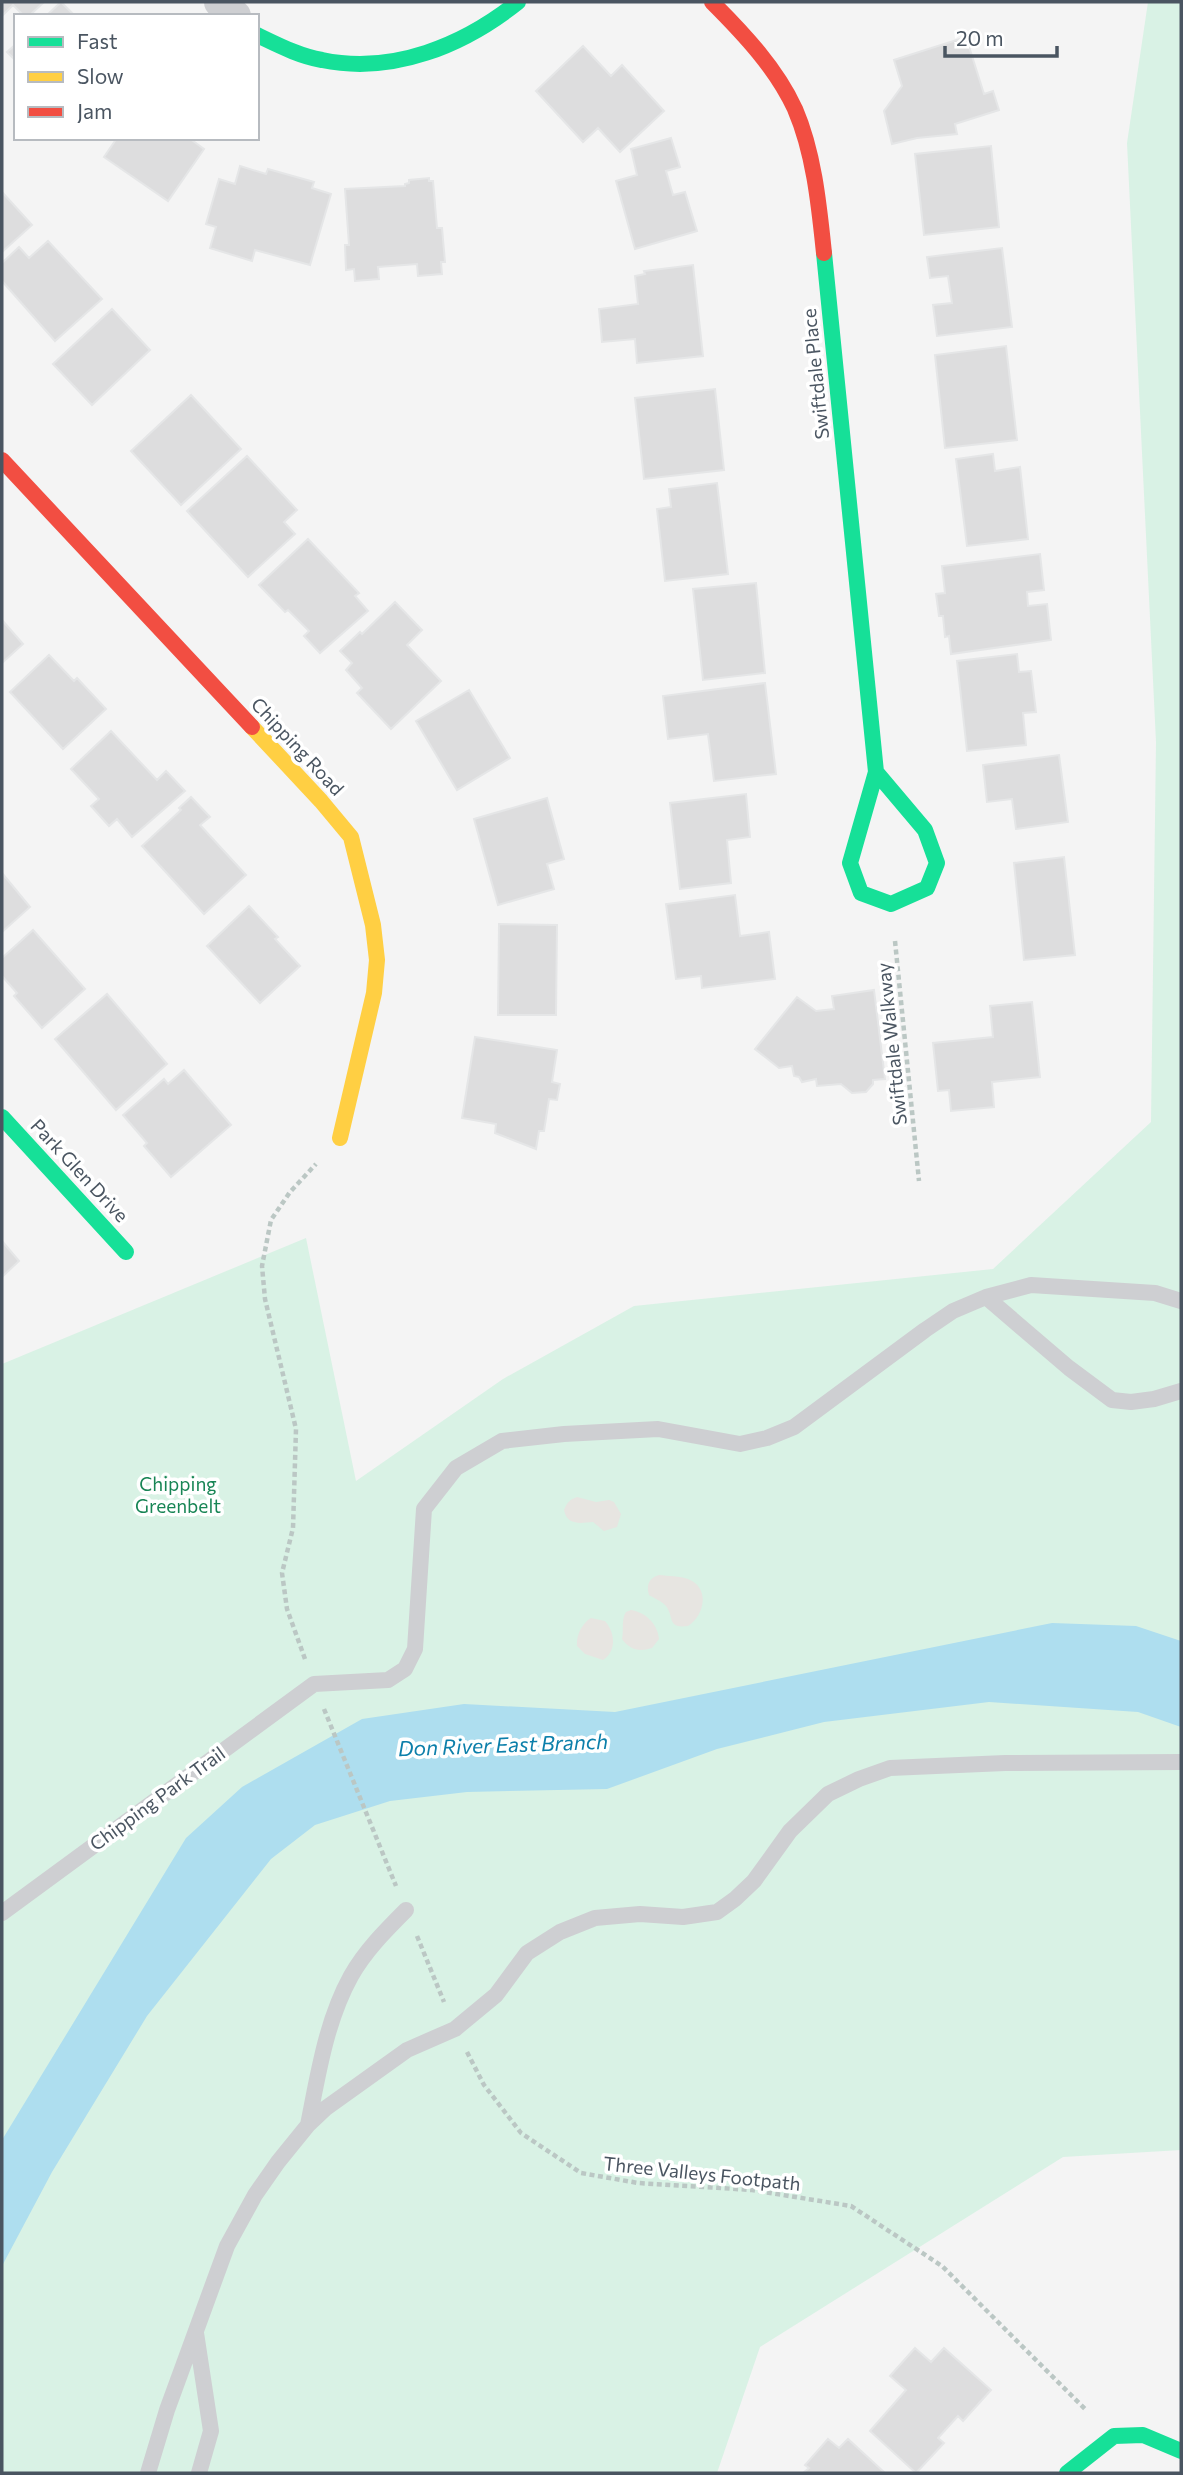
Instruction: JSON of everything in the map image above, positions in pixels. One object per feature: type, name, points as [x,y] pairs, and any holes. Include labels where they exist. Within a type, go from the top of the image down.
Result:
[{"type":"street","points":[[220,2],[233,14]]},
{"type":"street","points":[[259,36],[289,51],[331,62],[369,63],[412,58],[460,41],[504,14],[518,2]]},
{"type":"street","name":"Swiftdale Place","points":[[712,2],[767,64],[794,109],[810,159],[821,224],[876,772],[850,863],[861,893],[891,904]]},
{"type":"street","name":"Chipping Road","points":[[2,460],[321,801],[351,837],[370,912],[377,960],[373,993],[340,1138]]},
{"type":"street","points":[[876,772],[926,830],[937,863],[927,888],[891,904]]},
{"type":"street","name":"Park Glen Drive","points":[[2,1117],[126,1252]]},
{"type":"street","points":[[1068,2473],[1114,2436],[1143,2435],[1181,2451]]},
{"type":"lane","points":[[314,1684],[388,1680],[405,1669],[415,1649],[424,1508],[456,1468],[502,1441],[564,1434],[658,1429],[740,1444],[767,1438],[794,1427],[953,1311],[985,1297],[1031,1285],[1155,1293],[1181,1301]]},
{"type":"lane","points":[[985,1297],[1069,1368],[1112,1400],[1131,1402],[1181,1391]]},
{"type":"lane","name":"Chipping Park Trail","points":[[2,1913],[314,1684]]},
{"type":"lane","points":[[148,2473],[195,2330],[227,2246],[249,2205],[278,2162],[308,2125],[326,2108],[407,2050],[455,2029],[496,1995],[527,1953],[560,1932],[595,1918],[640,1914],[683,1917],[716,1912],[736,1899],[754,1881],[790,1831],[828,1794],[890,1768],[1005,1763],[1181,1762]]},
{"type":"lane","points":[[308,2125],[330,2026],[351,1976],[382,1933],[406,1910]]},
{"type":"lane","points":[[195,2330],[211,2431],[199,2473]]},
{"type":"path","name":"Swiftdale Walkway","points":[[891,904],[919,1181]]},
{"type":"path","points":[[314,1684],[287,1609],[282,1573],[293,1528],[296,1429],[265,1299],[262,1266],[271,1220],[289,1192],[340,1138]]},
{"type":"path","name":"Three Valleys Footpath","points":[[320,1701],[455,2029],[484,2085],[520,2133],[581,2173],[638,2183],[752,2190],[851,2206],[942,2266],[1114,2436]]},
{"type":"green space","name":"Chipping Greenbelt","points":[[1148,2],[1181,2],[1181,2150],[1063,2157],[760,2347],[717,2473],[2,2473],[2,1364],[306,1238],[356,1481],[503,1379],[634,1306],[993,1269],[1151,1122],[1156,742],[1127,143]]},
{"type":"sand","points":[[577,1497],[596,1502],[614,1502],[621,1514],[617,1527],[604,1531],[593,1522],[575,1522],[568,1519],[564,1510],[572,1499]]},
{"type":"sand","points":[[659,1575],[688,1579],[700,1589],[703,1602],[701,1609],[688,1626],[674,1624],[665,1605],[649,1595],[649,1582]]},
{"type":"sand","points":[[631,1610],[646,1616],[656,1628],[659,1639],[652,1648],[635,1649],[622,1639],[624,1615]]},
{"type":"sand","points":[[591,1618],[605,1621],[612,1636],[611,1652],[603,1660],[585,1654],[577,1646],[580,1630]]},
{"type":"water","name":"Don River East Branch","points":[[1052,1623],[1136,1626],[1181,1641],[1181,1727],[1138,1712],[989,1702],[824,1722],[717,1749],[607,1789],[467,1792],[390,1801],[315,1825],[271,1859],[147,2016],[52,2172],[2,2266],[2,2140],[186,1838],[242,1787],[362,1719],[464,1704],[615,1712]]},
{"type":"building","points":[[2,2],[44,2],[31,14],[22,14],[13,5],[2,16]]},
{"type":"building","points":[[61,2],[73,14],[48,14]]},
{"type":"building","points":[[966,37],[984,94],[993,91],[999,110],[955,124],[957,134],[917,138],[892,144],[884,111],[902,86],[894,60]]},
{"type":"building","points":[[14,46],[14,59],[7,52]]},
{"type":"building","points":[[583,46],[611,76],[622,65],[664,111],[620,152],[598,128],[583,142],[536,91]]},
{"type":"building","points":[[671,138],[680,167],[666,171],[673,195],[685,192],[697,231],[635,249],[616,181],[637,175],[631,149]]},
{"type":"building","points":[[116,140],[192,140],[204,149],[168,201],[104,157]]},
{"type":"building","points":[[991,146],[999,227],[924,235],[915,154]]},
{"type":"building","points":[[240,166],[266,174],[268,169],[314,182],[312,188],[331,194],[310,265],[255,250],[252,261],[210,248],[216,227],[206,224],[219,179],[235,184]]},
{"type":"building","points":[[429,178],[429,181],[433,181],[437,228],[442,228],[445,262],[441,262],[442,274],[418,276],[417,264],[378,267],[379,279],[355,281],[354,269],[346,270],[345,245],[349,245],[345,189],[405,186],[409,180]]},
{"type":"building","points":[[2,192],[32,225],[2,252]]},
{"type":"building","points":[[48,241],[102,299],[55,341],[2,281],[2,263],[19,247],[29,258]]},
{"type":"building","points":[[1002,248],[1012,327],[937,336],[933,305],[952,303],[948,276],[930,278],[927,257]]},
{"type":"building","points":[[693,265],[703,356],[637,363],[635,339],[602,342],[599,309],[638,304],[635,276],[645,274],[644,271]]},
{"type":"building","points":[[112,309],[150,350],[92,405],[53,364]]},
{"type":"building","points":[[1006,346],[1017,440],[945,448],[935,355]]},
{"type":"building","points":[[715,389],[724,470],[644,479],[635,398]]},
{"type":"building","points":[[191,395],[241,449],[181,505],[131,451]]},
{"type":"building","points":[[993,454],[995,471],[1020,467],[1028,539],[967,546],[956,459]]},
{"type":"building","points":[[247,456],[297,510],[284,522],[295,534],[248,577],[187,511]]},
{"type":"building","points":[[717,483],[728,574],[665,581],[657,509],[671,507],[669,489]]},
{"type":"building","points":[[308,539],[359,593],[355,596],[368,611],[320,653],[304,636],[309,631],[288,610],[285,612],[259,585]]},
{"type":"building","points":[[1040,554],[1044,590],[1027,592],[1028,606],[1047,604],[1051,640],[951,654],[949,636],[945,637],[943,616],[939,616],[936,594],[945,593],[942,566]]},
{"type":"building","points":[[756,583],[765,673],[703,680],[693,589]]},
{"type":"building","points":[[395,602],[422,630],[407,645],[441,681],[391,729],[357,693],[362,688],[346,670],[352,663],[340,651]]},
{"type":"building","points":[[2,620],[23,644],[2,663]]},
{"type":"building","points":[[1017,654],[1019,672],[1031,671],[1036,712],[1023,713],[1026,745],[967,751],[957,661]]},
{"type":"building","points":[[49,655],[74,681],[77,678],[106,709],[63,749],[10,692]]},
{"type":"building","points":[[765,683],[776,774],[714,781],[708,734],[668,739],[663,696]]},
{"type":"building","points":[[469,690],[510,758],[457,790],[416,721]]},
{"type":"building","points":[[111,731],[157,780],[166,771],[185,791],[132,837],[117,819],[109,826],[91,806],[99,799],[71,769]]},
{"type":"building","points":[[1059,755],[1068,822],[1016,829],[1012,799],[987,802],[983,765]]},
{"type":"building","points":[[746,794],[750,837],[727,840],[731,883],[680,889],[670,803]]},
{"type":"building","points":[[191,797],[210,817],[200,825],[246,875],[204,914],[142,846],[181,810],[179,808]]},
{"type":"building","points":[[547,798],[564,859],[547,864],[554,889],[498,905],[474,819]]},
{"type":"building","points":[[1064,857],[1075,955],[1024,960],[1014,863]]},
{"type":"building","points":[[2,873],[30,907],[2,932]]},
{"type":"building","points":[[735,895],[740,936],[769,932],[775,979],[702,988],[701,976],[676,979],[666,904]]},
{"type":"building","points":[[249,906],[300,966],[260,1003],[207,946]]},
{"type":"building","points":[[499,924],[557,925],[556,1015],[498,1015]]},
{"type":"building","points":[[33,930],[85,989],[42,1028],[14,996],[17,993],[2,976],[2,958]]},
{"type":"building","points":[[874,990],[885,1079],[873,1080],[866,1092],[852,1093],[841,1084],[817,1086],[816,1079],[802,1082],[799,1077],[794,1076],[792,1066],[779,1068],[755,1049],[797,997],[816,1011],[834,1009],[832,996]]},
{"type":"building","points":[[107,994],[167,1064],[116,1110],[55,1039]]},
{"type":"building","points":[[1032,1002],[1040,1077],[992,1082],[994,1107],[951,1111],[949,1090],[938,1091],[933,1043],[993,1037],[990,1006]]},
{"type":"building","points":[[475,1037],[557,1050],[552,1082],[560,1084],[557,1100],[549,1099],[544,1131],[539,1131],[536,1149],[495,1133],[496,1124],[462,1118]]},
{"type":"building","points":[[184,1070],[231,1125],[171,1177],[144,1146],[147,1143],[123,1115],[164,1079],[168,1084]]},
{"type":"building","points":[[2,1241],[19,1261],[2,1277]]},
{"type":"building","points":[[915,2348],[931,2362],[944,2348],[991,2390],[963,2421],[958,2416],[938,2438],[944,2443],[916,2473],[870,2431],[906,2390],[890,2376]]},
{"type":"building","points":[[828,2439],[839,2448],[848,2439],[885,2473],[803,2473],[809,2468],[805,2465]]},
{"type":"traffic: fast","points":[[259,36],[313,58],[349,64],[401,60],[451,43],[475,31],[518,2]]},
{"type":"traffic: fast","points":[[824,253],[876,772],[850,863],[861,893],[891,904],[927,888],[937,863],[925,830],[876,772]]},
{"type":"traffic: fast","points":[[2,1117],[126,1252]]},
{"type":"traffic: fast","points":[[1067,2473],[1114,2436],[1143,2435],[1181,2451]]},
{"type":"traffic: slow","points":[[252,727],[351,837],[373,925],[377,960],[374,993],[340,1138]]},
{"type":"traffic: jam","points":[[712,2],[769,66],[795,109],[811,161],[824,253]]},
{"type":"traffic: jam","points":[[2,460],[252,727]]}]
